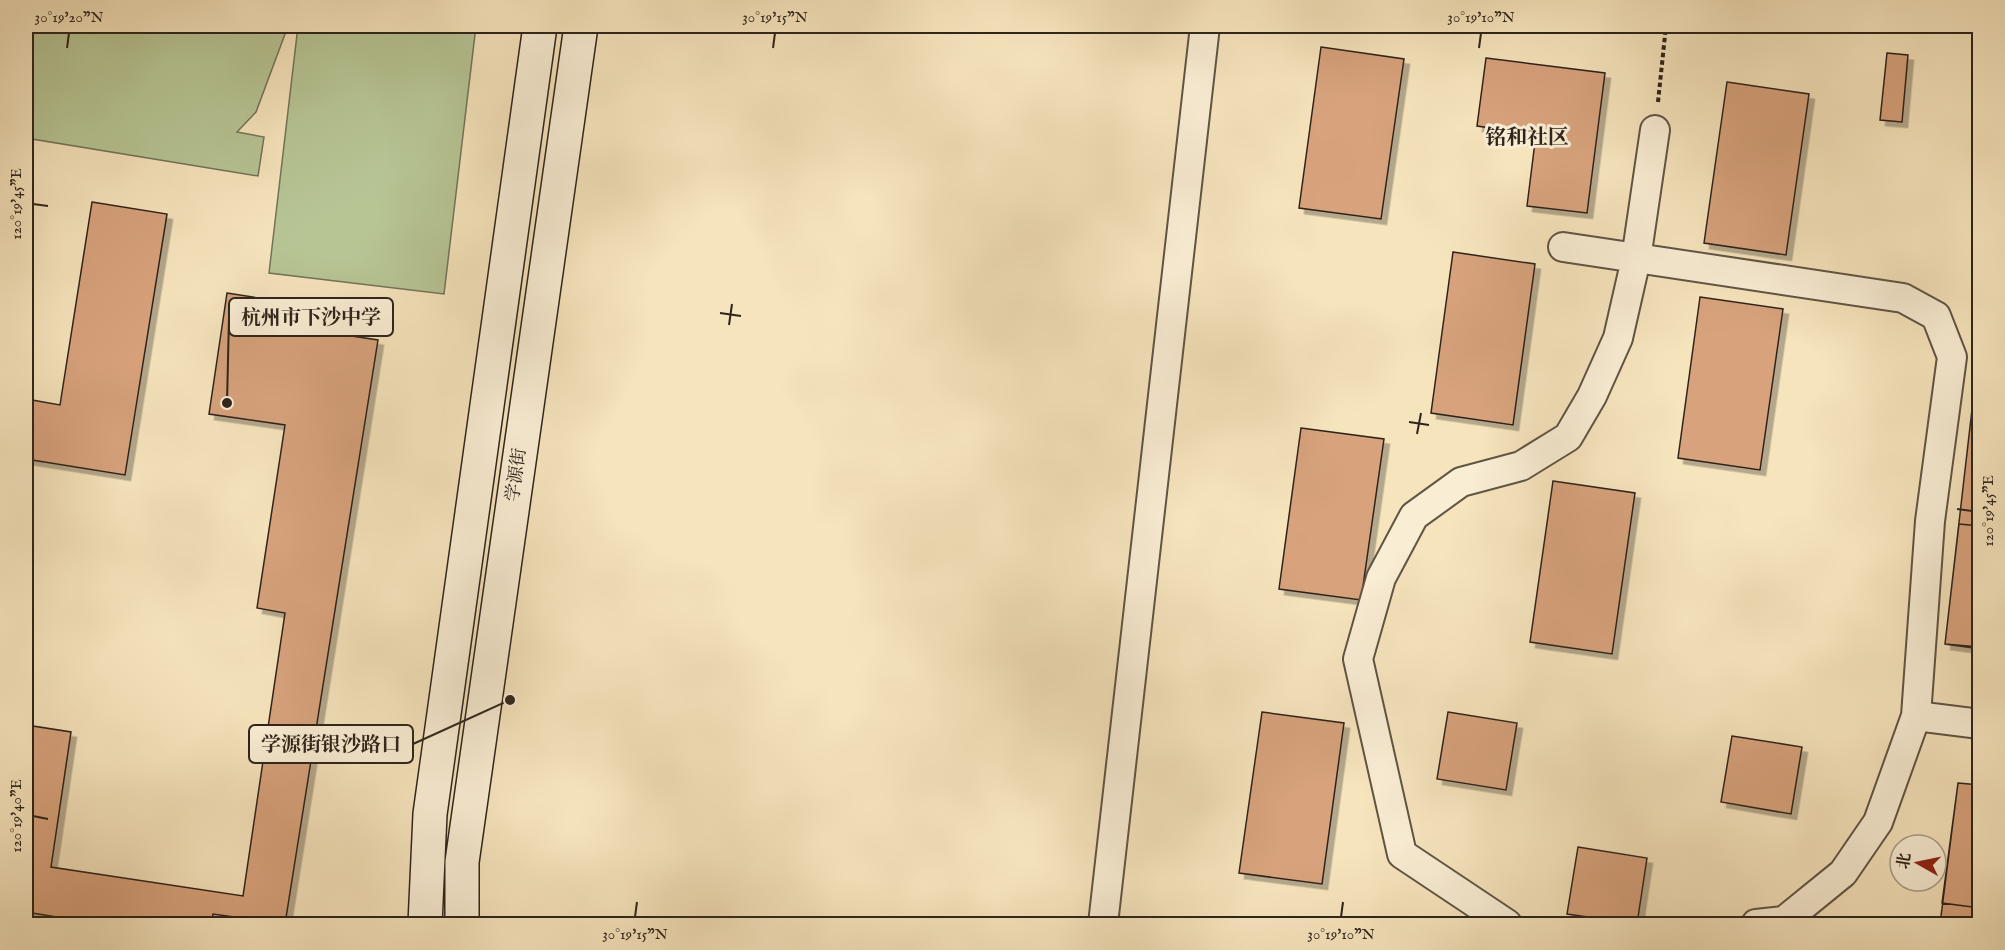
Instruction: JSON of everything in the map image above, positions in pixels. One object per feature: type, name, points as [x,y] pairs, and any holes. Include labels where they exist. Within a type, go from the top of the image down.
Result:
[{"type":"main road","points":[[424,924],[435,779],[540,26]]},
{"type":"main road","name":"学源街","points":[[462,924],[462,862],[581,26]]},
{"type":"street","points":[[1103,924],[1205,26]]},
{"type":"street","points":[[1508,924],[1402,854],[1358,659],[1381,578],[1414,516],[1461,482],[1521,466],[1568,437],[1592,396],[1618,338],[1636,259],[1655,130]]},
{"type":"street","points":[[1563,247],[1903,298],[1936,316],[1952,357],[1930,521],[1916,716],[1878,822],[1843,873],[1793,923],[1756,924]]},
{"type":"street","points":[[1916,716],[1980,724]]},
{"type":"path","points":[[1655,130],[1666,26]]},
{"type":"green space","points":[[26,26],[288,26],[256,112],[237,132],[264,137],[258,176],[26,138]]},
{"type":"green space","points":[[298,26],[476,26],[444,294],[269,273]]},
{"type":"building","points":[[1321,47],[1404,59],[1381,219],[1299,208]]},
{"type":"building","points":[[1887,53],[1908,55],[1902,122],[1880,120]]},
{"type":"building","points":[[1486,58],[1605,73],[1587,213],[1527,206],[1536,134],[1477,126]]},
{"type":"building","points":[[1727,82],[1809,94],[1786,255],[1704,243]]},
{"type":"building","points":[[92,202],[167,214],[125,475],[26,459],[26,399],[60,405]]},
{"type":"building","points":[[1453,252],[1535,264],[1513,425],[1431,413]]},
{"type":"building","points":[[227,293],[316,307],[312,330],[378,340],[285,924],[213,914],[211,924],[100,924],[26,912],[26,725],[71,732],[51,867],[243,896],[285,613],[257,608],[285,425],[209,414]]},
{"type":"building","points":[[1700,297],[1783,309],[1760,470],[1678,458]]},
{"type":"building","points":[[1980,340],[1980,419],[1971,418]]},
{"type":"building","points":[[1980,340],[1980,649],[1945,644]]},
{"type":"building","points":[[1301,428],[1384,439],[1361,600],[1279,589]]},
{"type":"building","points":[[1553,481],[1635,493],[1612,654],[1530,642]]},
{"type":"building","points":[[1959,524],[1980,526],[1980,647],[1945,644]]},
{"type":"building","points":[[1262,712],[1344,723],[1322,884],[1239,873]]},
{"type":"building","points":[[1448,712],[1517,723],[1506,790],[1437,779]]},
{"type":"building","points":[[1732,736],[1802,747],[1791,814],[1721,802]]},
{"type":"building","points":[[1958,783],[1980,785],[1980,924],[1940,924],[1944,893],[1948,893],[1948,861]]},
{"type":"building","points":[[1958,783],[1980,785],[1980,908],[1942,903],[1943,893],[1948,893],[1948,858]]},
{"type":"building","points":[[1578,847],[1647,858],[1637,924],[1567,914]]},
{"type":"place","name":"杭州市下沙中学","points":[[227,403]]},
{"type":"place","name":"学源街银沙路口","points":[[510,700]]},
{"type":"district","name":"铭和社区","points":[[1527,138]]}]
